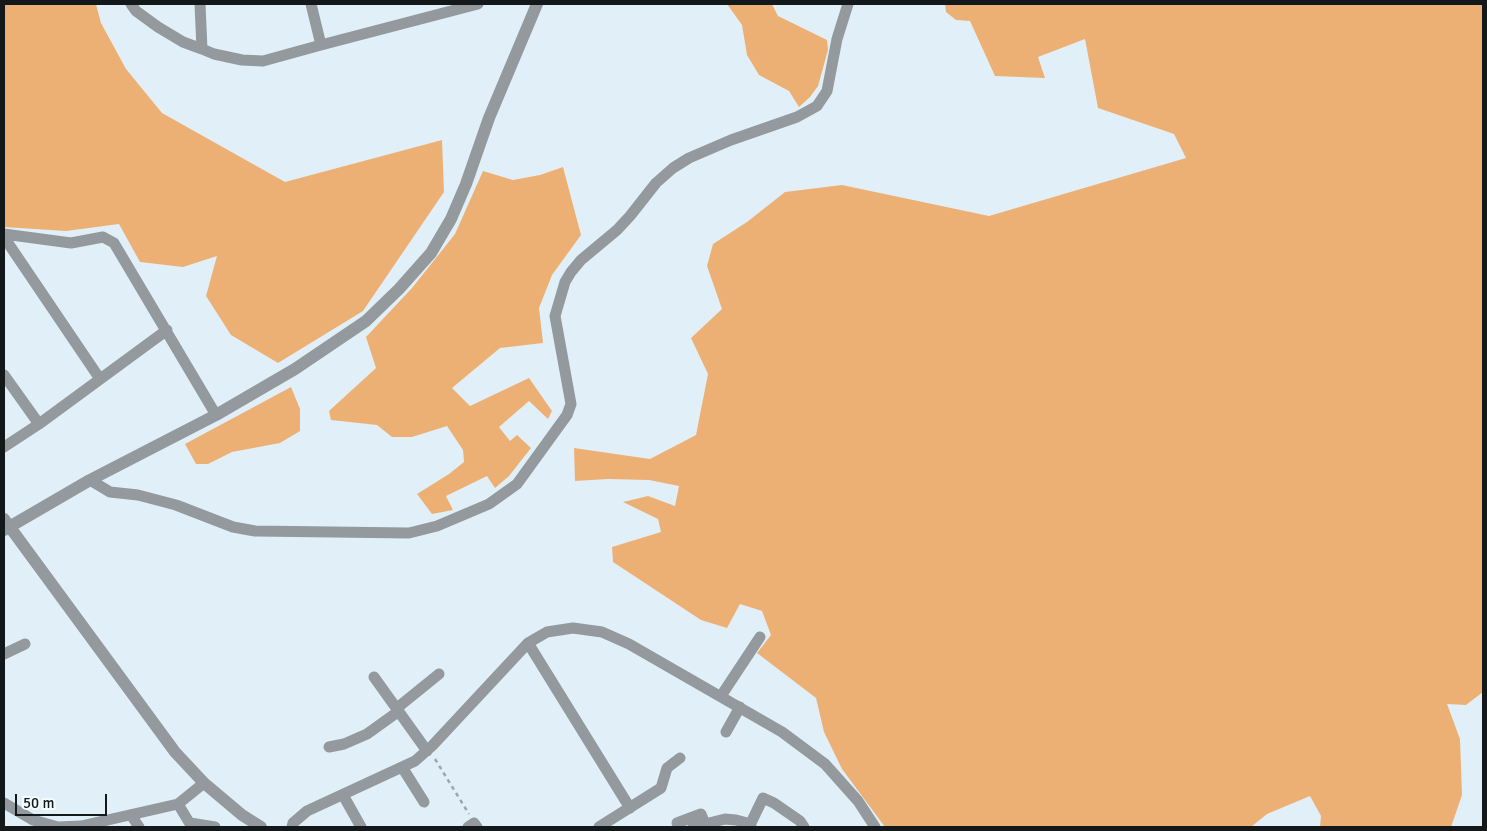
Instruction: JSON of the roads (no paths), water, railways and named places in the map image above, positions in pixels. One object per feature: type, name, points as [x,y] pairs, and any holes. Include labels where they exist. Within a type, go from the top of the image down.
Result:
[{"type":"street","points":[[131,4],[136,11],[183,42],[214,54],[242,60],[263,61],[478,4]]},
{"type":"street","points":[[200,4],[202,49]]},
{"type":"street","points":[[311,4],[321,46]]},
{"type":"street","points":[[261,827],[242,815],[204,783],[176,752],[6,525],[216,415],[295,369],[366,321],[399,289],[431,253],[451,219],[466,184],[489,118],[536,4]]},
{"type":"street","points":[[90,480],[110,492],[176,505],[233,527],[255,531],[408,533],[437,526],[489,504],[517,484],[567,415],[571,404],[570,389],[554,316],[570,272],[581,260],[617,230],[656,183],[673,168],[698,154],[731,140],[797,117],[817,106],[827,91],[837,39],[848,4]]},
{"type":"street","points":[[4,235],[71,243],[103,237],[114,243],[216,415]]},
{"type":"street","points":[[4,235],[100,380]]},
{"type":"street","points":[[4,447],[39,424],[167,330]]},
{"type":"street","points":[[4,375],[39,424]]},
{"type":"street","points":[[292,827],[293,823],[308,811],[415,761],[428,750],[528,644],[548,632],[574,628],[602,632],[629,644],[782,732],[825,764],[858,801],[875,827]]},
{"type":"street","points":[[721,696],[760,638]]},
{"type":"street","points":[[4,654],[24,644]]},
{"type":"street","points":[[528,644],[630,808]]},
{"type":"street","points":[[329,747],[344,744],[367,734],[439,674]]},
{"type":"street","points":[[374,677],[428,750]]},
{"type":"street","points":[[726,732],[740,707]]},
{"type":"street","points":[[600,827],[661,788],[667,768],[680,758]]},
{"type":"street","points":[[402,767],[424,802]]},
{"type":"street","points":[[4,803],[33,820],[58,827],[81,826],[178,804],[204,783]]},
{"type":"street","points":[[343,795],[361,827]]},
{"type":"street","points":[[693,827],[726,819],[736,820],[750,826],[763,798],[774,802],[800,821],[804,827]]},
{"type":"street","points":[[178,804],[191,825],[215,827]]},
{"type":"street","points":[[677,823],[701,814],[705,824]]},
{"type":"street","points":[[132,815],[139,827]]}]
